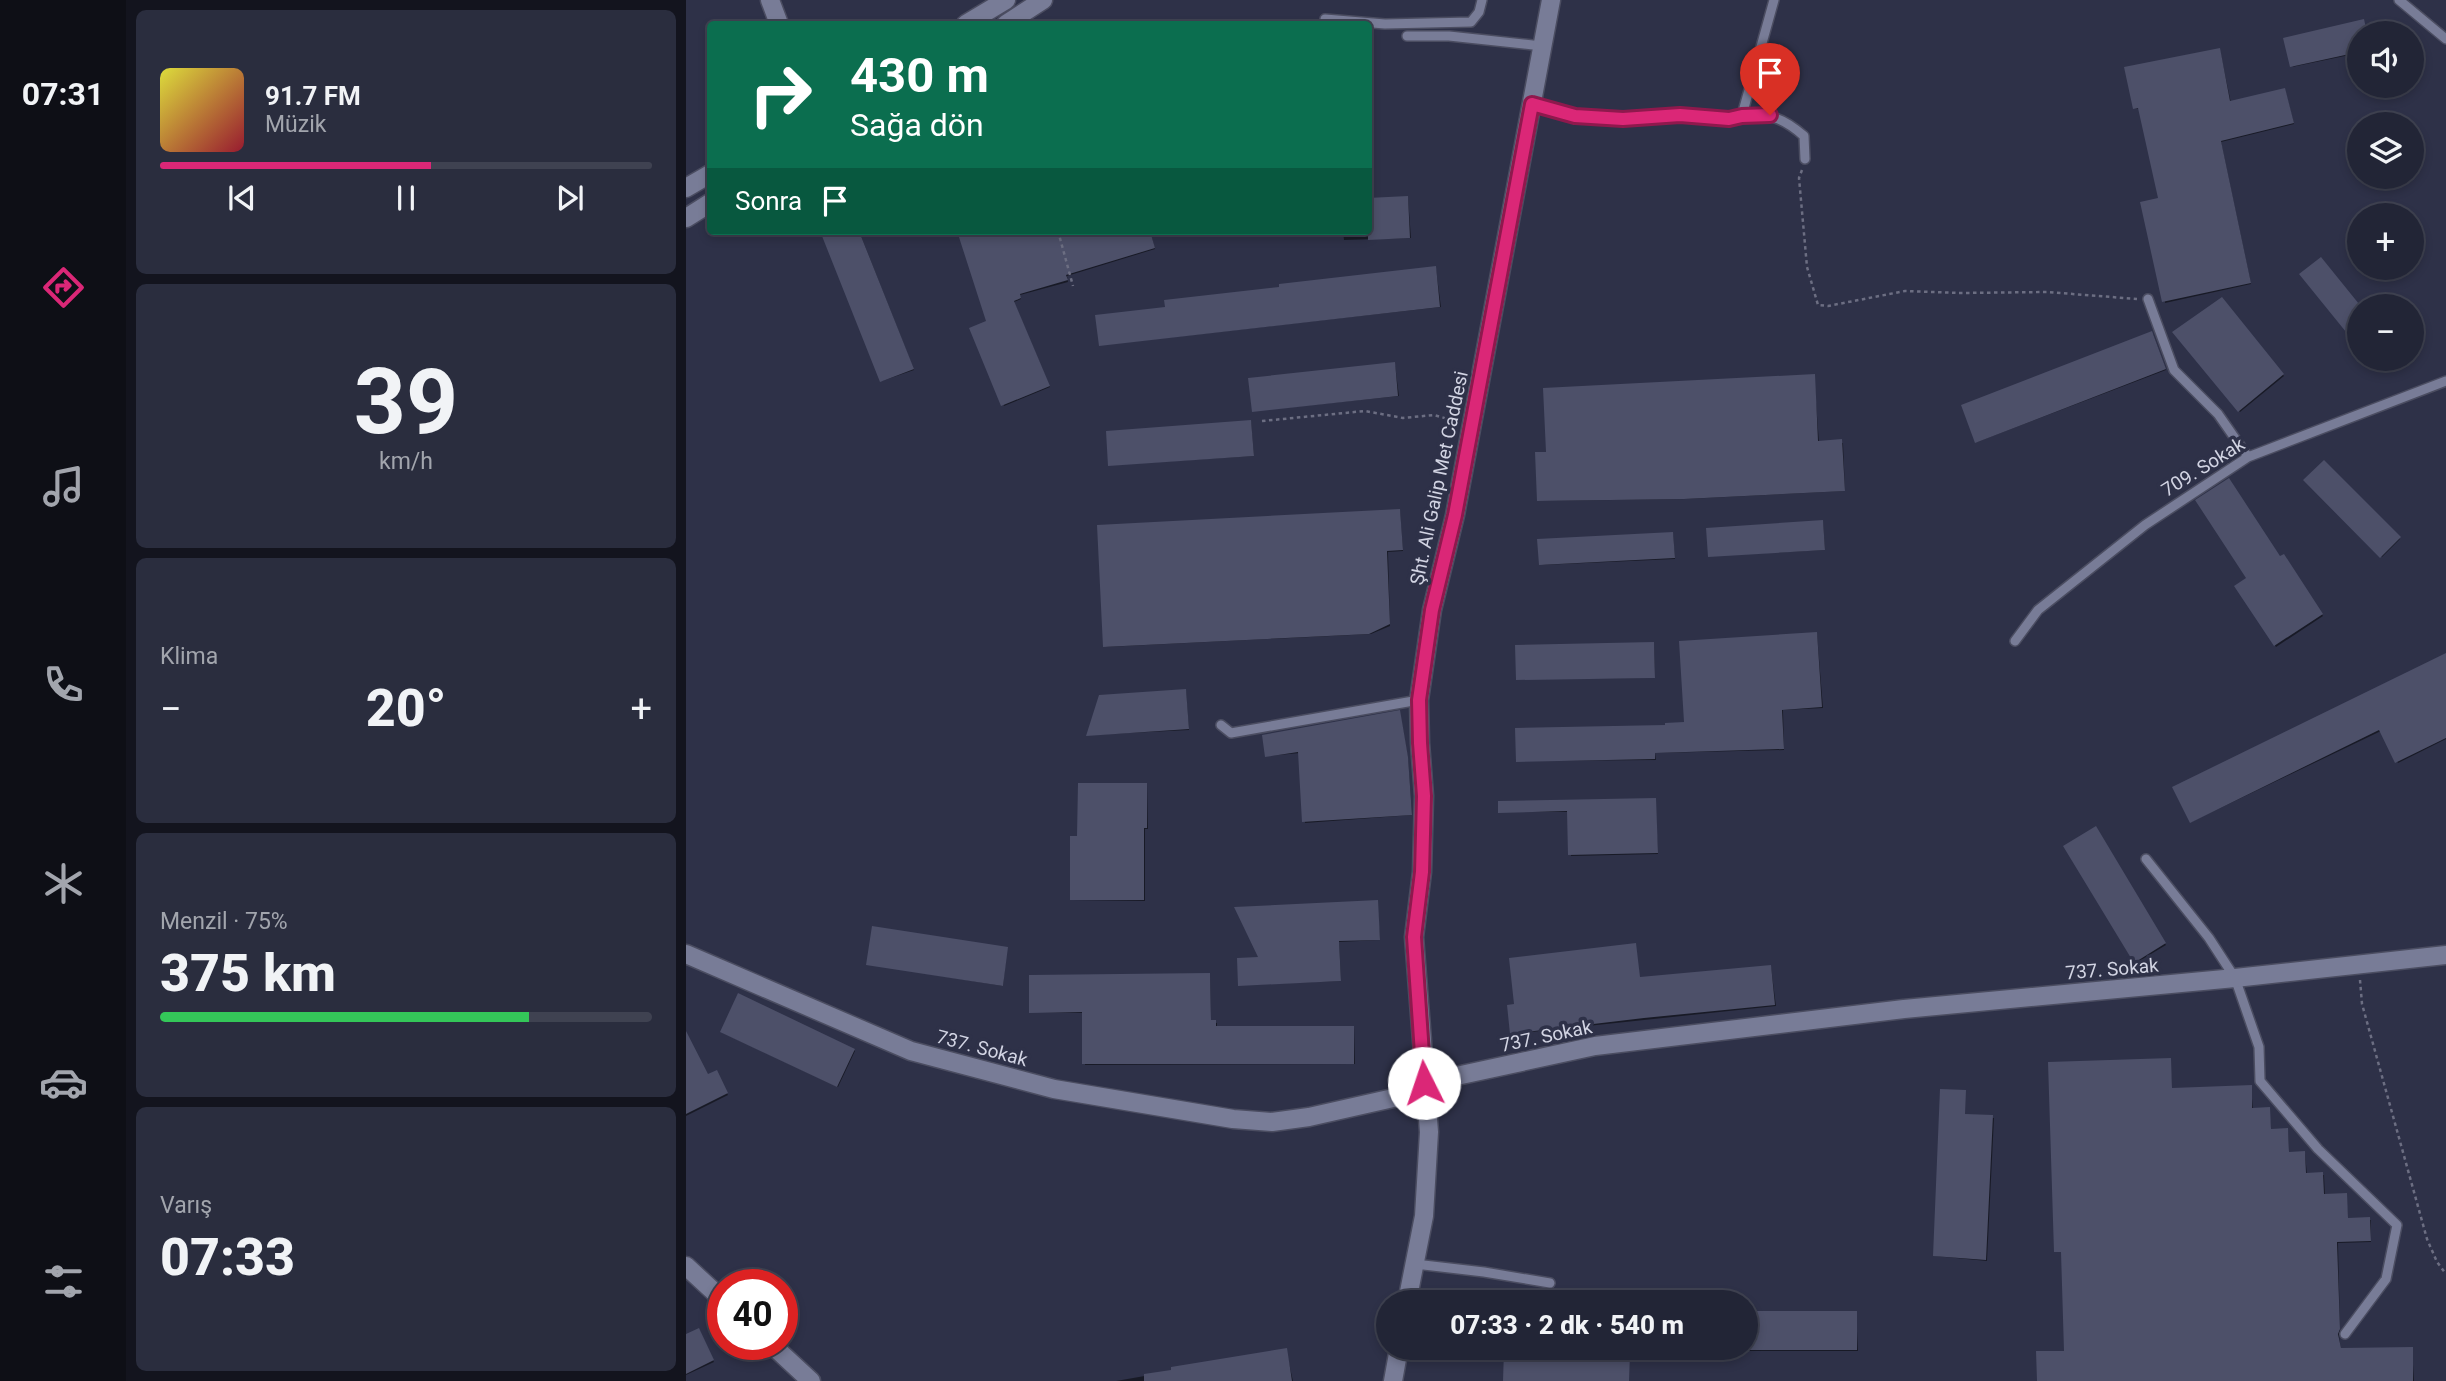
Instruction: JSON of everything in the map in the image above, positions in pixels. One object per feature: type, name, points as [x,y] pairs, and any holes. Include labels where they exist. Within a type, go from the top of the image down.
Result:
[{"type":"street","points":[[769,0],[778,21]]},
{"type":"street","points":[[971,21],[1006,0]]},
{"type":"street","points":[[1011,21],[1043,0]]},
{"type":"street","name":"Şht. Ali Galip Met Caddesi","points":[[1410,1290],[1424,1216],[1429,1132],[1414,937],[1422,872],[1424,796],[1419,700],[1432,610],[1455,515],[1551,0]]},
{"type":"street","points":[[686,188],[707,176]]},
{"type":"street","points":[[686,218],[707,205]]},
{"type":"street","name":"737. Sokak","points":[[686,954],[911,1051],[1068,1092],[1233,1119],[1272,1122],[1309,1117],[1402,1096],[1424,1083],[1595,1046],[1904,1009],[2446,955]]},
{"type":"street","points":[[686,1266],[707,1285]]},
{"type":"street","points":[[788,1360],[811,1381]]},
{"type":"street","points":[[1393,1381],[1397,1360]]},
{"type":"lane","points":[[1372,23],[1471,22],[1479,12],[1482,0]]},
{"type":"lane","points":[[1742,116],[1774,0]]},
{"type":"lane","points":[[2399,0],[2446,39]]},
{"type":"lane","points":[[1325,19],[1349,21]]},
{"type":"lane","points":[[1406,36],[1449,36],[1542,46]]},
{"type":"lane","points":[[1532,104],[1575,116],[1623,119],[1680,115],[1729,119],[1770,115],[1792,125],[1804,136],[1805,159]]},
{"type":"lane","points":[[2148,299],[2174,370],[2218,414],[2248,457]]},
{"type":"lane","name":"709. Sokak","points":[[2015,641],[2038,610],[2144,525],[2248,457],[2446,381]]},
{"type":"lane","points":[[1222,725],[1231,733],[1419,700]]},
{"type":"lane","points":[[2146,859],[2209,938],[2235,978],[2259,1047],[2260,1081],[2318,1149],[2397,1225],[2386,1279],[2345,1334]]},
{"type":"lane","points":[[1415,1264],[1550,1283]]},
{"type":"path","points":[[1805,159],[1799,178],[1807,267],[1818,306],[1905,290],[1959,293],[2047,292],[2148,299]]},
{"type":"path","points":[[1059,235],[1073,286]]},
{"type":"path","points":[[1262,421],[1365,411],[1403,418],[1434,415],[1472,426]]},
{"type":"path","points":[[2359,965],[2362,1004],[2427,1239],[2437,1262],[2446,1274]]},
{"type":"building","points":[[2347,23],[2347,55],[2290,67],[2283,38]]},
{"type":"building","points":[[2220,48],[2230,101],[2285,88],[2294,123],[2221,141],[2251,283],[2162,302],[2140,202],[2158,198],[2138,108],[2133,109],[2124,67]]},
{"type":"building","points":[[1408,196],[1410,238],[1368,240],[1368,235],[1372,235],[1372,198]]},
{"type":"building","points":[[822,235],[861,235],[914,369],[880,382]]},
{"type":"building","points":[[958,235],[1151,235],[1155,248],[1066,275],[1068,280],[1020,294],[1021,298],[1014,301],[1050,386],[1001,406],[969,328],[986,321]]},
{"type":"building","points":[[2321,257],[2351,294],[2347,294],[2347,333],[2299,274]]},
{"type":"building","points":[[1436,266],[1440,307],[1099,346],[1095,315],[1165,307],[1164,300]]},
{"type":"building","points":[[2222,297],[2284,374],[2238,412],[2172,332]]},
{"type":"building","points":[[2152,331],[2166,369],[1975,443],[1961,405]]},
{"type":"building","points":[[1395,362],[1398,396],[1252,412],[1248,378]]},
{"type":"building","points":[[1815,374],[1818,441],[1842,439],[1845,491],[1684,499],[1537,501],[1535,452],[1546,452],[1543,388]]},
{"type":"building","points":[[1251,420],[1254,456],[1108,466],[1106,431]]},
{"type":"building","points":[[2324,460],[2401,537],[2380,558],[2303,480]]},
{"type":"building","points":[[2229,478],[2280,556],[2284,554],[2323,614],[2274,646],[2234,586],[2246,578],[2195,500]]},
{"type":"building","points":[[1400,509],[1403,550],[1387,551],[1390,624],[1369,634],[1103,647],[1097,525]]},
{"type":"building","points":[[1823,520],[1825,550],[1708,557],[1706,528]]},
{"type":"building","points":[[1673,532],[1675,558],[1539,565],[1537,539]]},
{"type":"building","points":[[1817,632],[1822,707],[1782,710],[1784,749],[1655,753],[1655,759],[1516,762],[1515,728],[1665,725],[1684,722],[1679,641]]},
{"type":"building","points":[[1654,642],[1655,678],[1516,680],[1515,645]]},
{"type":"building","points":[[2446,653],[2446,738],[2395,763],[2379,730],[2190,823],[2172,787]]},
{"type":"building","points":[[1186,689],[1189,729],[1086,736],[1099,695]]},
{"type":"building","points":[[1400,710],[1408,757],[1412,815],[1302,822],[1298,752],[1265,757],[1262,735]]},
{"type":"building","points":[[1078,783],[1147,783],[1144,900],[1070,900],[1070,836],[1077,836]]},
{"type":"building","points":[[1656,798],[1658,853],[1568,855],[1567,811],[1498,813],[1498,801]]},
{"type":"building","points":[[2096,826],[2166,943],[2134,963],[2063,846]]},
{"type":"building","points":[[1378,900],[1380,940],[1339,941],[1341,981],[1238,986],[1237,958],[1258,957],[1234,907]]},
{"type":"building","points":[[872,926],[1008,947],[1003,986],[866,965]]},
{"type":"building","points":[[1636,943],[1640,977],[1771,965],[1775,1005],[1510,1034],[1507,1005],[1514,1004],[1509,958]]},
{"type":"building","points":[[1210,973],[1211,1020],[1216,1020],[1216,1026],[1354,1026],[1354,1064],[1082,1064],[1082,1012],[1029,1013],[1029,975]]},
{"type":"building","points":[[738,993],[855,1049],[837,1087],[720,1032]]},
{"type":"building","points":[[686,1031],[708,1074],[717,1070],[728,1093],[686,1114]]},
{"type":"building","points":[[2171,1058],[2172,1088],[2252,1085],[2252,1108],[2270,1107],[2271,1129],[2288,1128],[2289,1152],[2305,1151],[2306,1173],[2323,1172],[2324,1194],[2347,1193],[2348,1218],[2370,1217],[2371,1241],[2337,1242],[2338,1334],[2341,1348],[2413,1347],[2413,1381],[2037,1381],[2036,1351],[2064,1351],[2061,1252],[2054,1252],[2048,1062]]},
{"type":"building","points":[[1940,1089],[1966,1090],[1965,1114],[1993,1115],[1986,1260],[1933,1256]]},
{"type":"building","points":[[1758,1311],[1857,1311],[1857,1350],[1758,1350]]},
{"type":"building","points":[[699,1328],[707,1345],[707,1360],[714,1360],[686,1374],[686,1334]]},
{"type":"building","points":[[1287,1348],[1292,1381],[1144,1381],[1144,1374],[1171,1370],[1171,1367]]},
{"type":"building","points":[[1504,1360],[1630,1360],[1629,1381],[1503,1381]]},
{"type":"route","points":[[1424,1083],[1414,937],[1422,872],[1424,796],[1419,700],[1432,610],[1455,515],[1532,104],[1575,116],[1623,119],[1680,115],[1729,119],[1770,115]]}]
